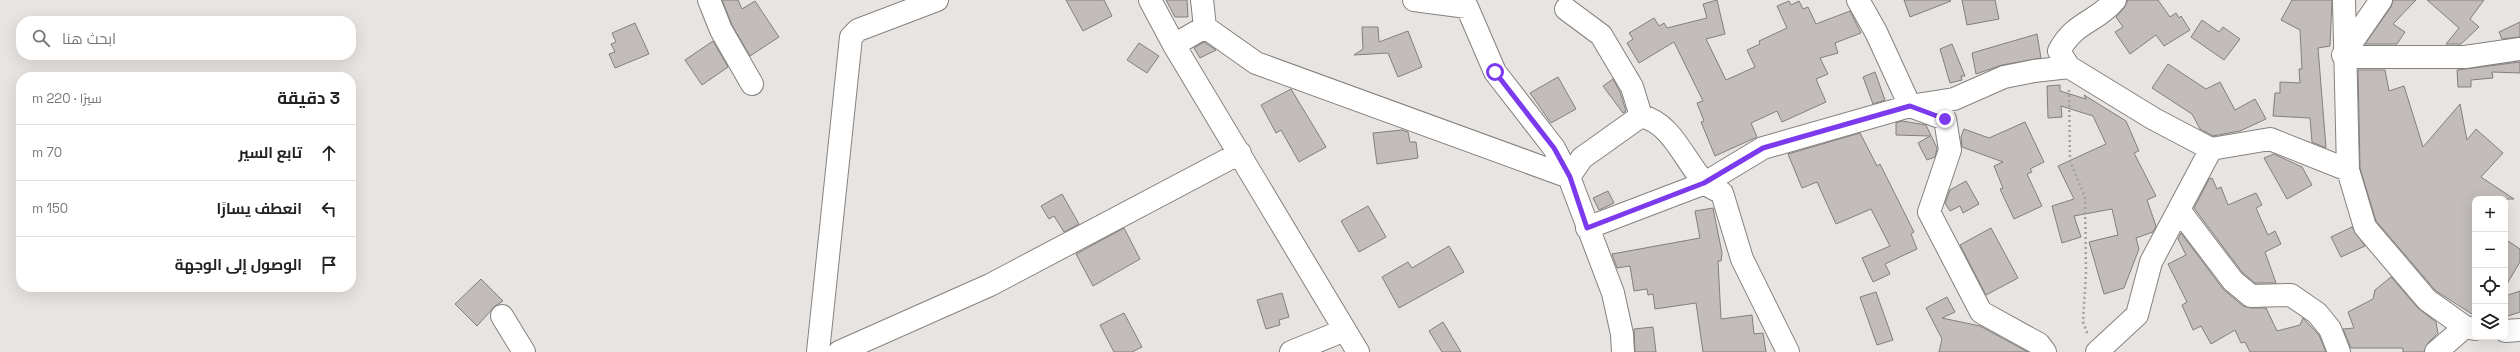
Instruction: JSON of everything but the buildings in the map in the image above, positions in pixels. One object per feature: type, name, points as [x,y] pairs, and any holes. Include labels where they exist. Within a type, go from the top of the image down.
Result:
[{"type":"street","points":[[709,0],[721,30],[752,84]]},
{"type":"street","points":[[818,352],[851,37],[858,30],[937,0]]},
{"type":"street","points":[[1150,0],[1174,45],[1358,352]]},
{"type":"street","points":[[1202,0],[1205,27],[1256,63],[1570,177]]},
{"type":"street","points":[[1414,0],[1467,7],[1495,72],[1554,148],[1570,177],[1587,228],[1613,293],[1622,334],[1623,352]]},
{"type":"street","points":[[1858,0],[1876,32],[1910,106],[1945,119],[1950,150],[1930,212],[1980,312],[2039,344],[2045,352]]},
{"type":"street","points":[[2115,0],[2101,14],[2067,36],[2059,51],[2069,68],[2154,120],[2211,149],[2270,139],[2348,170]]},
{"type":"street","points":[[2344,0],[2344,55],[2348,170],[2365,227],[2427,300],[2470,328],[2436,352]]},
{"type":"street","points":[[2344,55],[2381,0]]},
{"type":"street","points":[[1566,9],[1601,35],[1632,87],[1641,116]]},
{"type":"street","points":[[1174,45],[1205,27]]},
{"type":"street","points":[[2344,55],[2355,57],[2465,57],[2520,49]]},
{"type":"street","points":[[1587,228],[1704,183],[1763,148],[1910,106],[1954,99],[2004,77],[2034,71],[2069,68]]},
{"type":"street","points":[[1570,177],[1582,158],[1641,116],[1653,119],[1680,147],[1704,183],[1722,194],[1742,259],[1788,352]]},
{"type":"street","points":[[2094,346],[2137,315],[2151,262],[2211,149]]},
{"type":"street","points":[[839,352],[990,285],[1240,153]]},
{"type":"street","points":[[2179,210],[2233,281],[2251,296],[2291,295],[2317,313],[2330,329],[2339,352]]},
{"type":"street","points":[[502,316],[524,352]]},
{"type":"street","points":[[1291,352],[1345,330]]},
{"type":"street","points":[[2508,331],[2520,330]]},
{"type":"path","points":[[2069,68],[2070,161],[2086,197],[2086,272],[2083,322],[2094,346]]},
{"type":"route","points":[[1495,72],[1554,148],[1570,177],[1587,228],[1704,183],[1763,148],[1910,106],[1945,119]]}]
